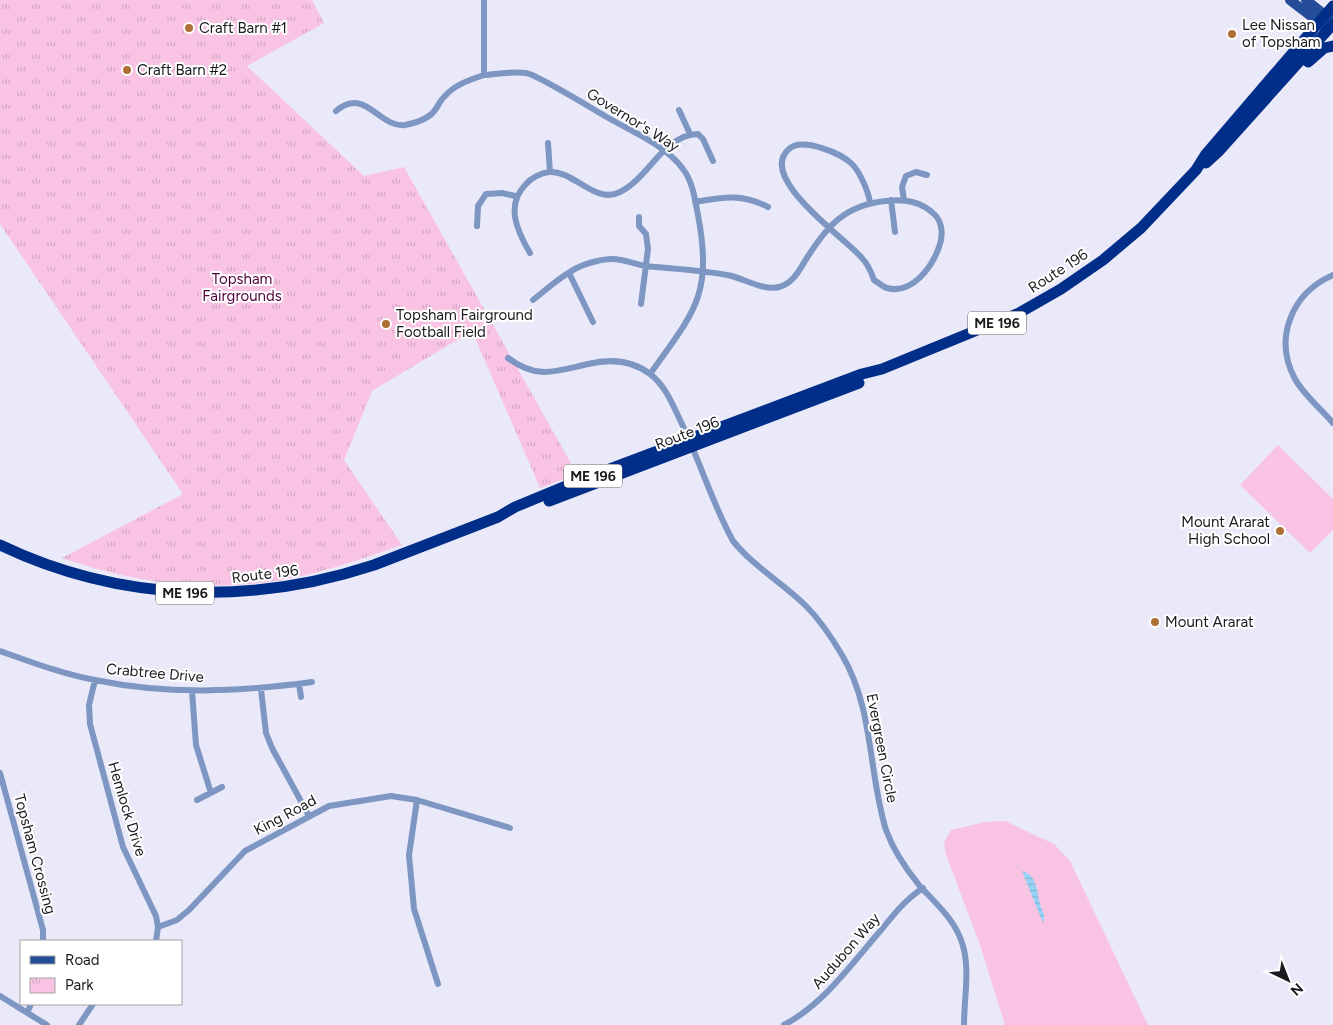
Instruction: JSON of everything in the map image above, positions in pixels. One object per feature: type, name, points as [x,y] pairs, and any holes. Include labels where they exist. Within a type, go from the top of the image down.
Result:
[{"type":"highway","name":"Route 196","points":[[0,545],[65,571],[112,584],[145,590],[220,594],[290,588],[344,575],[498,517],[519,512],[691,443],[866,380],[882,369],[975,333],[1019,313],[1061,289],[1128,240],[1196,170],[1212,158],[1252,114],[1328,20]]},
{"type":"highway","name":"Route 196","points":[[1196,170],[1206,154],[1328,20]]},
{"type":"highway","points":[[1252,114],[1277,97],[1318,52],[1333,46]]},
{"type":"main road","points":[[1290,0],[1328,20]]},
{"type":"main road","points":[[1306,0],[1328,20]]},
{"type":"street","points":[[484,0],[484,75]]},
{"type":"street","name":"Governor's Way","points":[[336,111],[344,104],[357,103],[370,108],[386,119],[402,125],[419,122],[434,112],[443,97],[461,83],[484,75],[527,73],[589,106],[663,151],[684,170],[692,188],[703,242],[703,274],[697,304],[688,322],[650,374]]},
{"type":"street","points":[[679,110],[690,134]]},
{"type":"street","points":[[530,253],[517,231],[514,214],[515,196],[531,179],[550,172],[570,178],[602,194],[620,193],[663,151],[690,134],[698,134],[703,139],[713,161]]},
{"type":"street","points":[[548,143],[550,172]]},
{"type":"street","points":[[533,300],[579,266],[612,259],[644,266],[670,267],[742,279],[770,288],[781,287],[797,274],[829,227],[843,214],[870,202],[891,200],[904,200],[926,208],[936,217],[942,229],[939,246],[928,268],[917,281],[901,287],[887,288],[874,280],[870,268],[861,256],[829,227],[807,207],[787,181],[782,170],[781,159],[789,148],[803,144],[840,156],[853,165],[870,202]]},
{"type":"street","points":[[904,200],[902,188],[906,176],[916,172],[926,175]]},
{"type":"street","points":[[477,226],[478,206],[486,194],[502,193],[515,196]]},
{"type":"street","points":[[695,202],[727,196],[754,200],[768,207]]},
{"type":"street","points":[[891,200],[895,232]]},
{"type":"street","points":[[639,217],[639,226],[646,234],[648,249],[648,260],[644,266],[642,304]]},
{"type":"street","points":[[569,273],[593,322]]},
{"type":"street","points":[[1333,274],[1313,285],[1300,299],[1291,314],[1286,340],[1288,362],[1296,380],[1333,423]]},
{"type":"street","points":[[508,358],[518,365],[533,371],[558,372],[605,360],[626,363],[650,374]]},
{"type":"street","name":"Evergreen Circle","points":[[650,374],[666,393],[691,443],[733,541],[742,553],[806,606],[828,634],[848,666],[862,699],[868,726],[875,788],[887,832],[906,868],[952,922],[963,946],[966,963],[964,1025]]},
{"type":"street","name":"Crabtree Drive","points":[[0,651],[94,680],[192,691],[261,689],[312,682]]},
{"type":"street","name":"Hemlock Drive","points":[[94,680],[89,716],[96,753],[123,847],[156,916],[158,927],[156,940]]},
{"type":"street","points":[[299,684],[301,697]]},
{"type":"street","points":[[261,689],[266,733],[272,748],[309,816]]},
{"type":"street","points":[[192,691],[196,746],[211,793]]},
{"type":"street","name":"Topsham Crossing","points":[[0,773],[44,940]]},
{"type":"street","points":[[197,800],[222,787]]},
{"type":"street","name":"King Road","points":[[158,927],[177,920],[189,910],[245,851],[329,806],[391,796],[417,800],[510,828]]},
{"type":"street","points":[[417,800],[409,855],[414,909],[438,984]]},
{"type":"street","name":"Audubon Way","points":[[784,1025],[806,1012],[824,996],[902,904],[923,888]]},
{"type":"street","points":[[0,996],[28,1011],[47,1025]]},
{"type":"street","points":[[28,1011],[31,1005]]},
{"type":"street","points":[[78,1025],[91,1005]]},
{"type":"green space","name":"Topsham Fairgrounds","points":[[0,0],[312,0],[324,23],[247,66],[364,176],[404,167],[577,474],[540,488],[472,331],[372,391],[344,460],[402,545],[314,573],[281,580],[218,586],[187,585],[125,576],[62,558],[183,494],[0,224]]},
{"type":"green space","points":[[1278,445],[1333,499],[1333,530],[1310,553],[1240,485]]},
{"type":"green space","points":[[1005,821],[1054,844],[1070,861],[1148,1025],[1005,1025],[979,942],[946,855],[944,842],[951,830],[985,822]]},
{"type":"water","points":[[1022,871],[1031,876],[1036,884],[1044,915],[1043,923]]},
{"type":"place","name":"Craft Barn #1","points":[[189,28]]},
{"type":"place","name":"Lee Nissan of Topsham","points":[[1232,34]]},
{"type":"place","name":"Craft Barn #2","points":[[127,70]]},
{"type":"place","name":"Topsham Fairground Football Field","points":[[386,324]]},
{"type":"place","name":"Mount Ararat High School","points":[[1280,531]]},
{"type":"place","name":"Mount Ararat","points":[[1155,622]]}]
